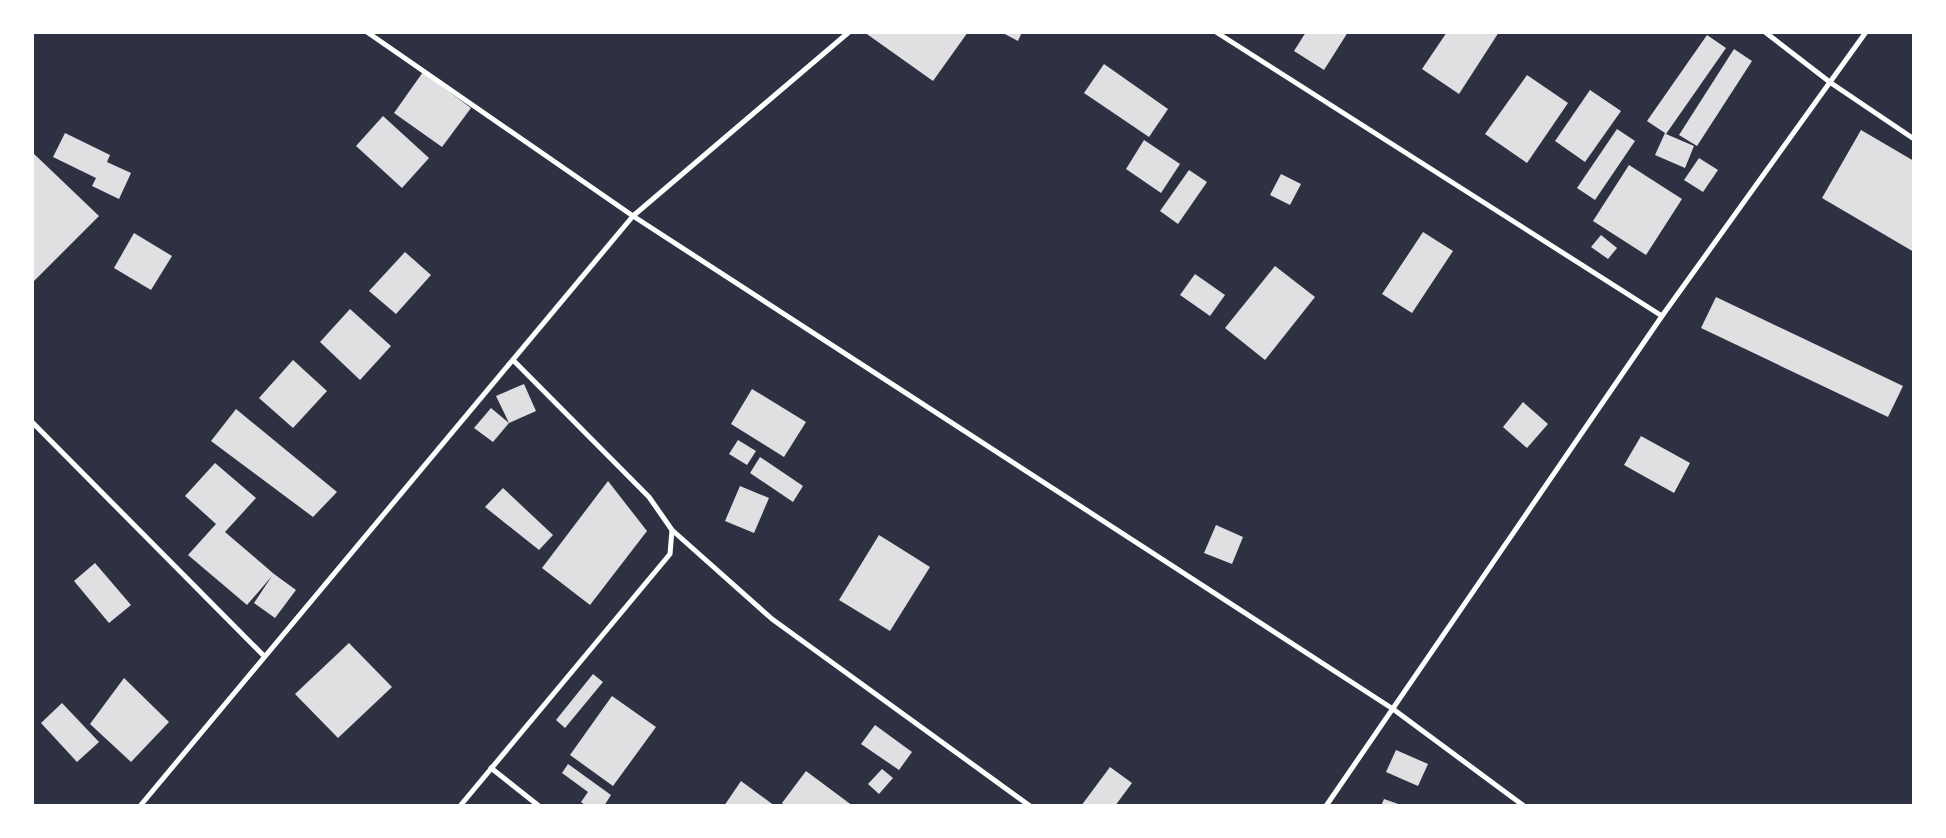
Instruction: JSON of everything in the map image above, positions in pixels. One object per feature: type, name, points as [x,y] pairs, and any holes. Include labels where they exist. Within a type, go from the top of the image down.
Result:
[{"type":"street","points":[[367,32],[633,216],[1393,709],[1524,806]]},
{"type":"street","points":[[140,806],[633,216],[849,32]]},
{"type":"street","points":[[1216,32],[1662,316]]},
{"type":"street","points":[[1765,32],[1831,83],[1914,139]]},
{"type":"street","points":[[1326,806],[1662,316],[1866,32]]},
{"type":"street","points":[[513,360],[649,497],[672,530],[772,619],[1030,806]]},
{"type":"street","points":[[32,422],[264,656]]},
{"type":"street","points":[[460,806],[670,554],[672,530]]},
{"type":"street","points":[[491,768],[539,806]]},
{"type":"building","points":[[864,32],[968,32],[933,81]]},
{"type":"building","points":[[1001,32],[1022,32],[1018,41]]},
{"type":"building","points":[[1306,32],[1348,32],[1324,70],[1294,51]]},
{"type":"building","points":[[1447,32],[1499,32],[1459,94],[1422,69]]},
{"type":"building","points":[[1707,35],[1726,48],[1666,134],[1694,146],[1685,168],[1655,155],[1665,133],[1647,121]]},
{"type":"building","points":[[1734,49],[1752,61],[1697,146],[1679,135]]},
{"type":"building","points":[[1104,64],[1168,109],[1149,137],[1084,93]]},
{"type":"building","points":[[423,72],[471,108],[442,147],[394,113]]},
{"type":"building","points":[[1527,75],[1568,103],[1527,163],[1485,134]]},
{"type":"building","points":[[1590,90],[1621,111],[1585,162],[1555,141]]},
{"type":"building","points":[[383,116],[429,158],[402,188],[356,146]]},
{"type":"building","points":[[1617,129],[1635,141],[1595,200],[1577,188]]},
{"type":"building","points":[[1861,130],[1914,161],[1914,252],[1822,198]]},
{"type":"building","points":[[65,133],[110,155],[107,162],[131,173],[119,199],[92,186],[96,178],[53,157]]},
{"type":"building","points":[[1144,140],[1180,164],[1161,193],[1126,169]]},
{"type":"building","points":[[32,152],[99,216],[32,283]]},
{"type":"building","points":[[1699,158],[1718,170],[1703,192],[1684,180]]},
{"type":"building","points":[[1629,165],[1682,199],[1646,255],[1593,221]]},
{"type":"building","points":[[1189,170],[1207,182],[1178,224],[1160,211]]},
{"type":"building","points":[[1281,174],[1301,184],[1290,205],[1270,195]]},
{"type":"building","points":[[1423,232],[1453,251],[1412,313],[1382,294]]},
{"type":"building","points":[[134,233],[172,256],[151,290],[114,268]]},
{"type":"building","points":[[1601,235],[1617,248],[1608,259],[1591,247]]},
{"type":"building","points":[[405,252],[431,275],[396,314],[369,291]]},
{"type":"building","points":[[1275,266],[1315,297],[1265,360],[1225,328]]},
{"type":"building","points":[[1195,274],[1225,295],[1210,316],[1180,295]]},
{"type":"building","points":[[1716,297],[1903,386],[1888,417],[1701,328]]},
{"type":"building","points":[[350,309],[391,346],[360,380],[320,342]]},
{"type":"building","points":[[293,360],[327,391],[293,428],[259,398]]},
{"type":"building","points":[[524,384],[536,411],[509,423],[496,396]]},
{"type":"building","points":[[752,389],[806,422],[784,457],[731,424]]},
{"type":"building","points":[[1523,402],[1548,424],[1527,448],[1503,427]]},
{"type":"building","points":[[491,408],[509,423],[493,442],[474,428]]},
{"type":"building","points":[[236,409],[337,492],[313,517],[211,441]]},
{"type":"building","points":[[1641,436],[1690,463],[1674,493],[1624,465]]},
{"type":"building","points":[[738,440],[756,451],[747,465],[729,454]]},
{"type":"building","points":[[760,457],[803,486],[793,502],[750,473]]},
{"type":"building","points":[[215,463],[256,498],[225,532],[274,574],[296,590],[275,618],[254,603],[272,576],[247,605],[188,555],[216,524],[185,496]]},
{"type":"building","points":[[608,481],[647,531],[590,605],[542,568]]},
{"type":"building","points":[[740,486],[769,498],[754,533],[725,521]]},
{"type":"building","points":[[503,488],[553,535],[539,550],[485,507]]},
{"type":"building","points":[[1216,525],[1243,537],[1232,564],[1204,553]]},
{"type":"building","points":[[879,535],[930,567],[890,631],[839,600]]},
{"type":"building","points":[[95,563],[131,605],[109,623],[74,581]]},
{"type":"building","points":[[349,643],[392,687],[338,738],[295,694]]},
{"type":"building","points":[[593,674],[603,682],[565,728],[556,720]]},
{"type":"building","points":[[124,678],[169,722],[131,762],[90,724]]},
{"type":"building","points":[[612,696],[656,727],[613,786],[570,755]]},
{"type":"building","points":[[62,703],[99,742],[77,762],[41,723]]},
{"type":"building","points":[[875,725],[912,752],[899,770],[861,744]]},
{"type":"building","points":[[1396,750],[1428,764],[1418,786],[1386,772]]},
{"type":"building","points":[[568,764],[611,795],[604,806],[586,806],[581,802],[588,792],[562,773]]},
{"type":"building","points":[[1110,767],[1132,783],[1115,806],[1081,806]]},
{"type":"building","points":[[882,769],[893,778],[879,794],[868,784]]},
{"type":"building","points":[[806,771],[853,806],[785,806],[782,803]]},
{"type":"building","points":[[741,781],[775,806],[724,806]]},
{"type":"building","points":[[1384,799],[1401,805],[1401,806],[1381,806]]}]
